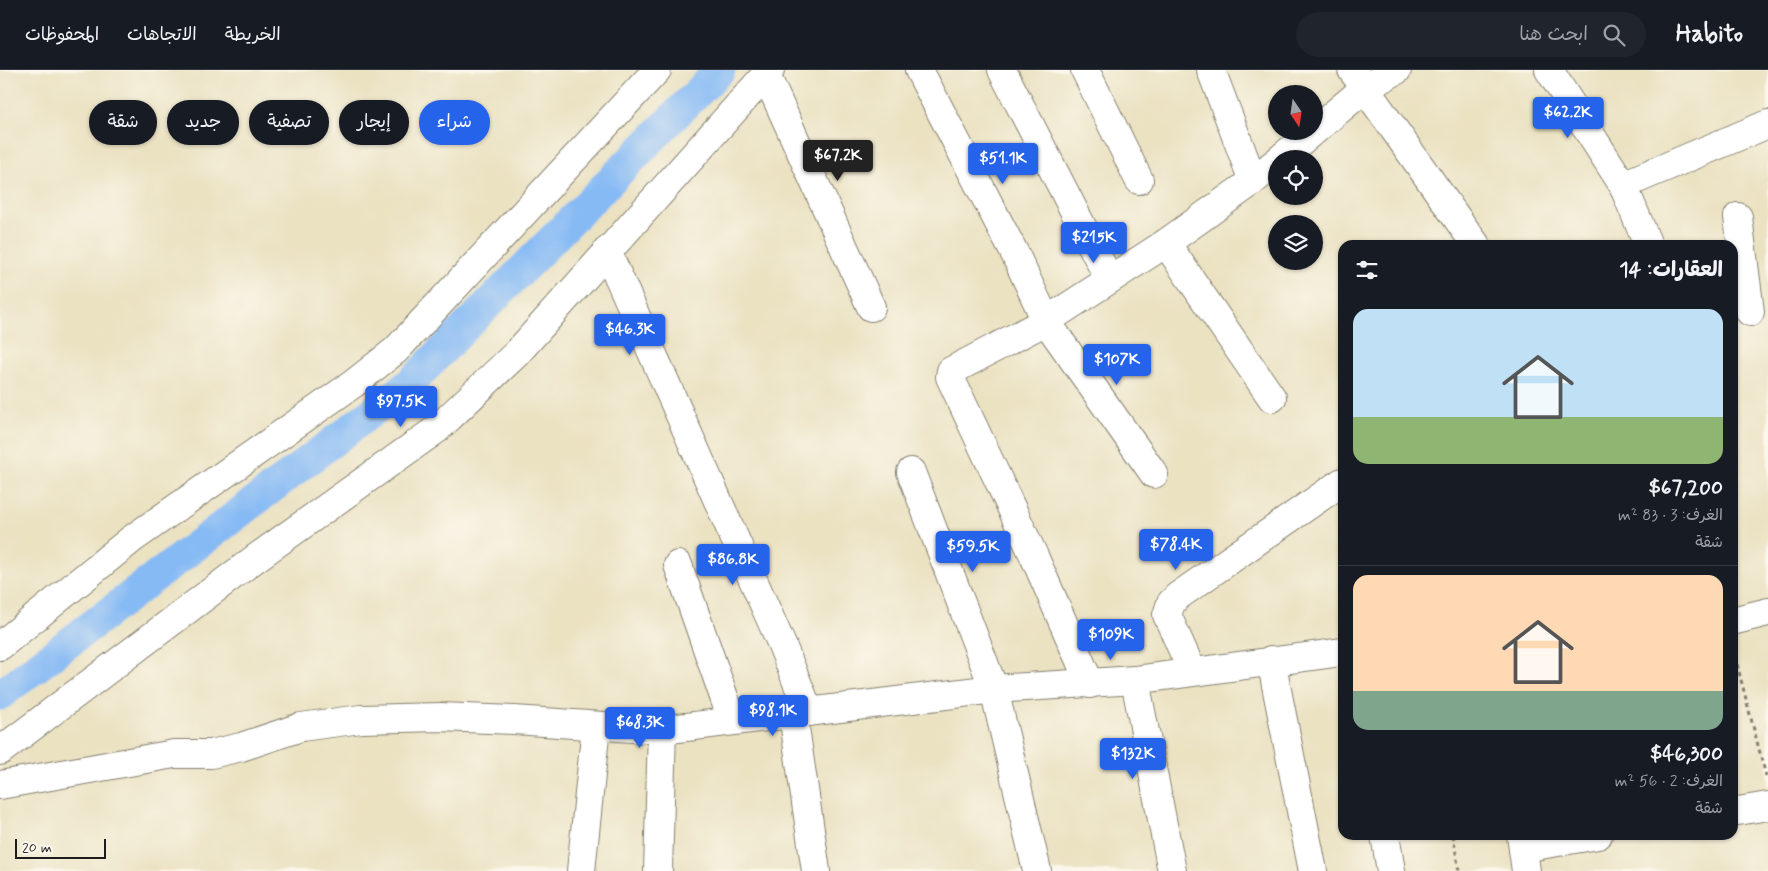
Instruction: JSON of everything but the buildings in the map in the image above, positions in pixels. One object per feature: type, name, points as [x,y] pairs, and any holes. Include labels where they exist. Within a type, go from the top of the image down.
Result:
[{"type":"street","points":[[0,646],[132,539],[353,384],[396,350],[657,70]]},
{"type":"street","points":[[918,70],[1015,254],[1046,321],[1154,474]]},
{"type":"street","points":[[1002,70],[1110,280]]},
{"type":"street","points":[[1085,70],[1139,180]]},
{"type":"street","points":[[1211,70],[1253,181]]},
{"type":"street","points":[[1323,120],[1359,79],[1396,70]]},
{"type":"street","points":[[1550,70],[1623,185],[1646,240]]},
{"type":"street","points":[[0,751],[256,558],[437,429],[517,353],[768,72],[871,307]]},
{"type":"street","points":[[1359,79],[1472,240]]},
{"type":"street","points":[[1623,185],[1768,124]]},
{"type":"street","points":[[1291,150],[1302,140]]},
{"type":"street","points":[[1090,684],[1034,556],[950,377],[954,368],[1046,321],[1110,280],[1166,243],[1268,169]]},
{"type":"street","points":[[1738,217],[1750,313]]},
{"type":"street","points":[[1166,243],[1272,398]]},
{"type":"street","points":[[607,251],[782,644],[801,713],[816,871]]},
{"type":"street","points":[[911,472],[994,689],[1037,871]]},
{"type":"street","points":[[1192,671],[1167,615],[1171,603],[1178,596],[1338,485]]},
{"type":"street","points":[[678,565],[732,720]]},
{"type":"street","points":[[1738,620],[1768,612]]},
{"type":"street","points":[[0,785],[174,754],[211,754],[241,747],[301,727],[361,719],[440,717],[662,730],[994,689],[1135,680],[1271,660],[1338,652]]},
{"type":"street","points":[[1271,660],[1313,871]]},
{"type":"street","points":[[1135,680],[1172,871]]},
{"type":"street","points":[[581,871],[596,726]]},
{"type":"street","points":[[658,871],[662,730]]},
{"type":"street","points":[[1738,811],[1768,806]]},
{"type":"street","points":[[1386,840],[1391,871]]},
{"type":"street","points":[[1523,851],[1575,840]]},
{"type":"path","points":[[1738,669],[1768,785]]},
{"type":"path","points":[[1454,840],[1459,871]]},
{"type":"waterway","points":[[0,695],[410,383],[720,70]]}]
